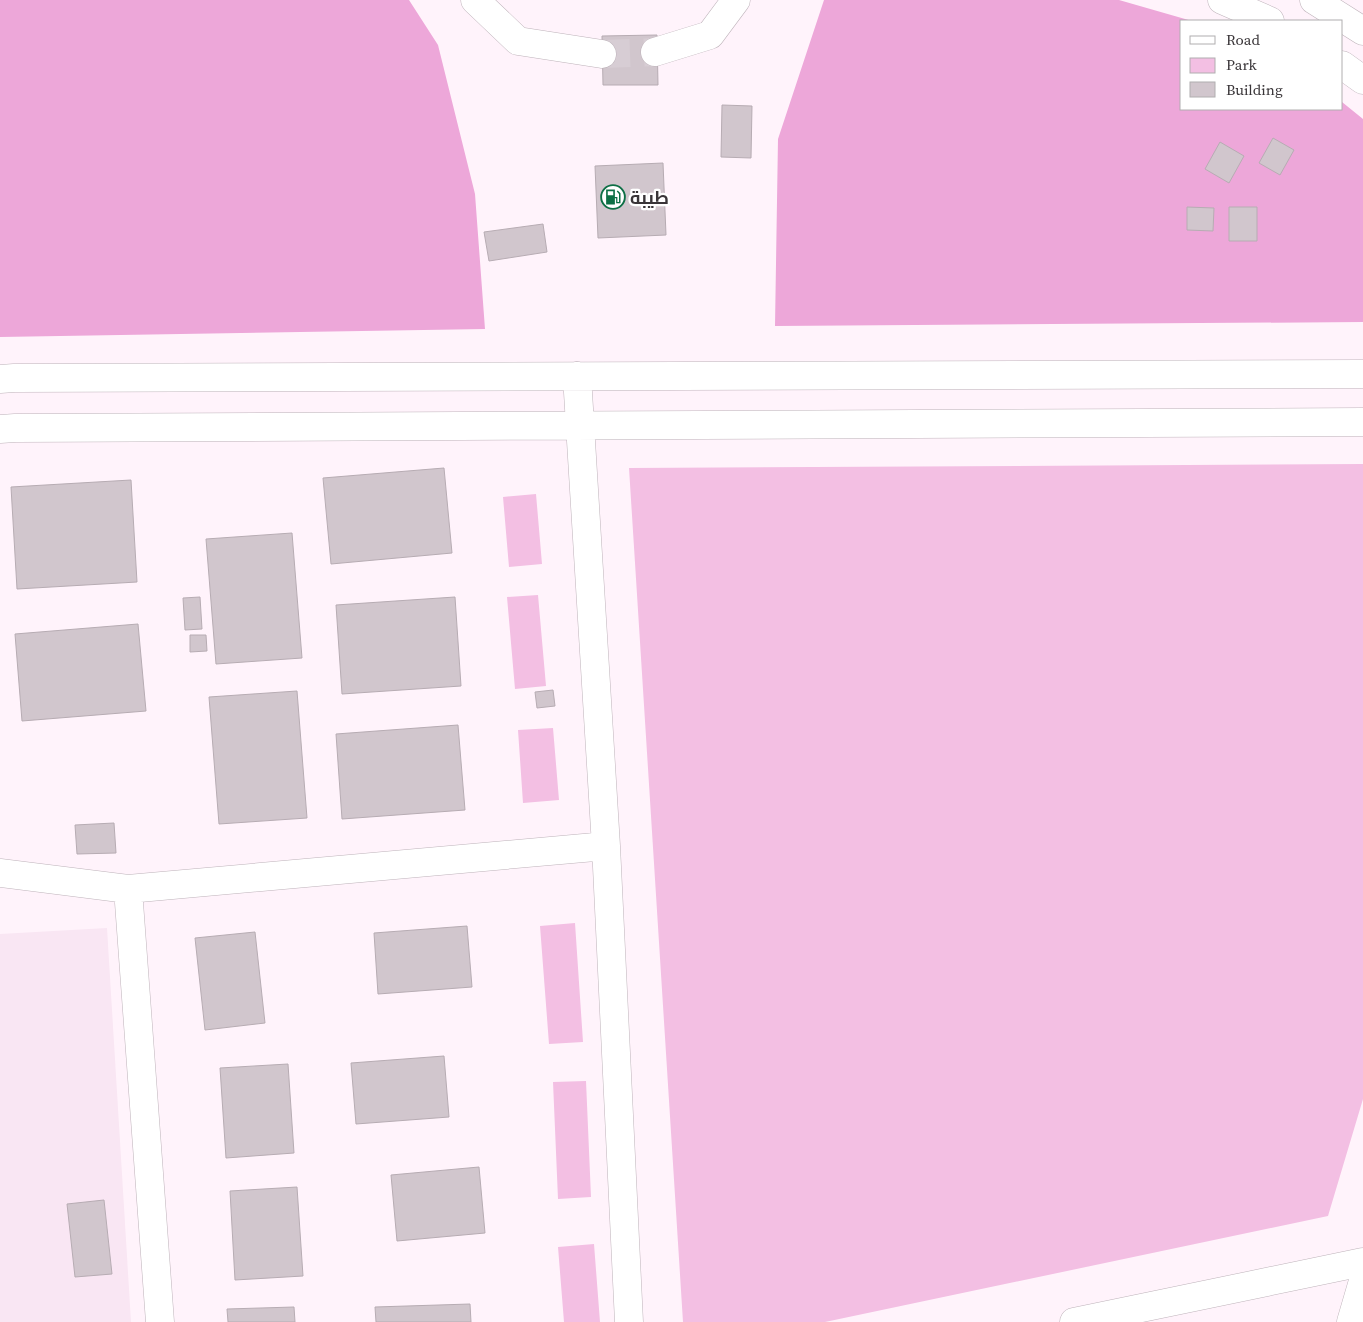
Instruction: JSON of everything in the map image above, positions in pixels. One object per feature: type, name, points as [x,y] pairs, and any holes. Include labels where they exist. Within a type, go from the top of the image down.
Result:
[{"type":"main road","points":[[475,0],[518,41],[602,54]]},
{"type":"main road","points":[[655,52],[710,35],[736,0]]},
{"type":"main road","points":[[1222,0],[1268,20]]},
{"type":"main road","points":[[1314,0],[1363,31]]},
{"type":"main road","points":[[1343,66],[1363,80]]},
{"type":"main road","points":[[0,379],[1363,374]]},
{"type":"main road","points":[[577,376],[606,846],[629,1322]]},
{"type":"main road","points":[[0,429],[1363,422]]},
{"type":"main road","points":[[0,873],[128,889],[606,846]]},
{"type":"main road","points":[[128,889],[160,1322]]},
{"type":"main road","points":[[1074,1322],[1363,1262]]},
{"type":"main road","points":[[1351,1322],[1363,1280]]},
{"type":"shaded area","points":[[0,0],[409,0],[438,45],[475,194],[485,329],[0,337]]},
{"type":"shaded area","points":[[824,0],[1119,0],[1189,20],[1180,20],[1180,110],[1343,110],[1343,103],[1363,119],[1363,322],[775,326],[778,139]]},
{"type":"shaded area","points":[[107,928],[131,1322],[0,1322],[0,934]]},
{"type":"green space","points":[[1363,464],[1363,1099],[1328,1216],[825,1322],[683,1322],[629,468]]},
{"type":"green space","points":[[536,494],[542,564],[509,567],[503,497]]},
{"type":"green space","points":[[538,595],[546,686],[515,689],[507,597]]},
{"type":"green space","points":[[553,728],[559,800],[523,803],[518,730]]},
{"type":"green space","points":[[575,923],[583,1042],[549,1044],[540,926]]},
{"type":"green space","points":[[586,1081],[591,1197],[558,1199],[553,1082]]},
{"type":"green space","points":[[594,1244],[600,1322],[564,1322],[558,1247]]},
{"type":"building","points":[[657,35],[658,85],[603,85],[602,36]]},
{"type":"building","points":[[722,105],[752,106],[751,158],[721,157]]},
{"type":"building","points":[[1273,138],[1294,150],[1280,175],[1259,163]]},
{"type":"building","points":[[1220,142],[1244,156],[1229,183],[1205,169]]},
{"type":"building","points":[[663,163],[666,235],[598,238],[595,166]]},
{"type":"building","points":[[1187,207],[1214,208],[1213,231],[1187,230]]},
{"type":"building","points":[[1229,207],[1257,207],[1257,241],[1229,241]]},
{"type":"building","points":[[543,224],[547,252],[489,261],[484,232]]},
{"type":"building","points":[[444,468],[452,553],[331,564],[323,478]]},
{"type":"building","points":[[131,480],[137,582],[17,589],[11,487]]},
{"type":"building","points":[[292,533],[302,658],[216,664],[206,539]]},
{"type":"building","points":[[200,597],[202,629],[185,630],[183,598]]},
{"type":"building","points":[[455,597],[461,686],[342,694],[336,605]]},
{"type":"building","points":[[138,624],[146,711],[22,721],[15,634]]},
{"type":"building","points":[[190,635],[206,635],[207,651],[190,652]]},
{"type":"building","points":[[553,690],[555,706],[537,708],[535,692]]},
{"type":"building","points":[[297,691],[307,818],[219,824],[209,697]]},
{"type":"building","points":[[458,725],[465,810],[342,819],[336,734]]},
{"type":"building","points":[[114,823],[116,853],[77,854],[75,825]]},
{"type":"building","points":[[467,926],[472,987],[378,994],[374,933]]},
{"type":"building","points":[[255,932],[265,1023],[205,1030],[195,938]]},
{"type":"building","points":[[444,1056],[449,1117],[356,1124],[351,1063]]},
{"type":"building","points":[[288,1064],[294,1153],[226,1158],[220,1068]]},
{"type":"building","points":[[479,1167],[485,1233],[397,1241],[391,1175]]},
{"type":"building","points":[[297,1187],[303,1276],[235,1280],[230,1191]]},
{"type":"building","points":[[104,1200],[112,1274],[75,1277],[67,1204]]},
{"type":"building","points":[[470,1304],[471,1322],[376,1322],[375,1307]]},
{"type":"building","points":[[294,1307],[295,1322],[228,1322],[227,1309]]},
{"type":"tunnel","points":[[602,54],[655,52]]},
{"type":"place","name":"طيبة","points":[[613,197]]}]
